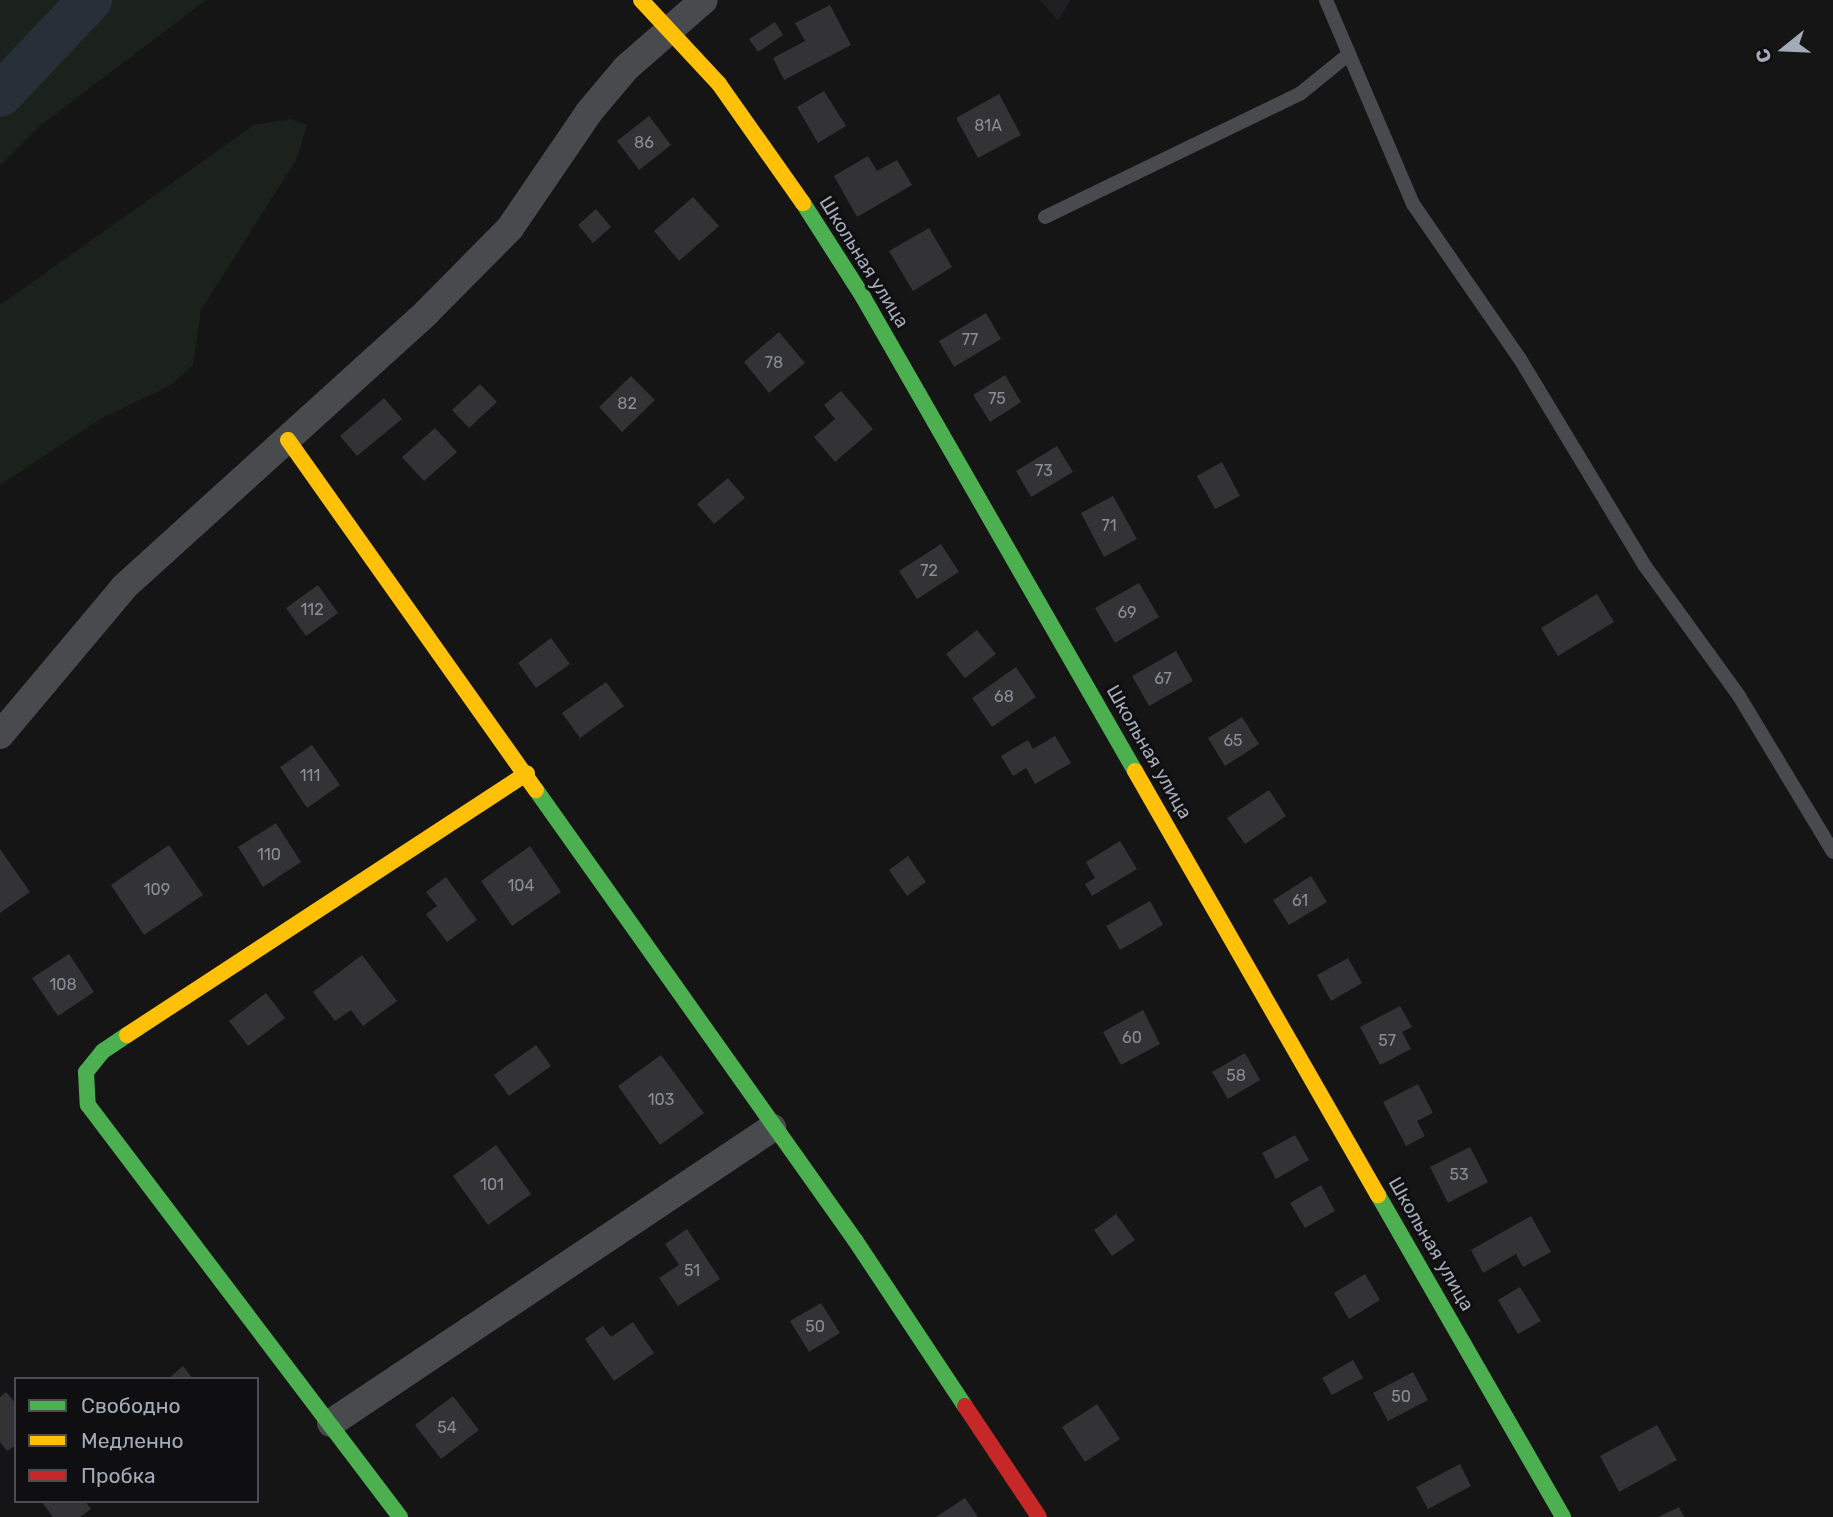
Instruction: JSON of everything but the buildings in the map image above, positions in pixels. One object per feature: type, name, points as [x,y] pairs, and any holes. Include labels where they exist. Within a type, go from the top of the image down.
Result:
[{"type":"street","name":"Школьная улица","points":[[641,0],[670,28],[772,155],[863,297],[1563,1517]]},
{"type":"street","points":[[0,735],[124,587],[288,440],[510,228],[589,112],[626,68],[704,0]]},
{"type":"street","points":[[288,440],[527,773],[772,1128],[855,1240],[1039,1517]]},
{"type":"street","points":[[400,1517],[88,1105],[86,1072],[103,1051],[527,773]]},
{"type":"street","points":[[331,1423],[772,1128]]},
{"type":"lane","points":[[1326,0],[1413,204],[1520,359],[1645,566],[1739,696],[1833,852]]},
{"type":"lane","points":[[1045,217],[1301,93],[1349,54]]},
{"type":"shaded area","points":[[0,0],[206,0],[41,125],[0,166]]},
{"type":"shaded area","points":[[1040,0],[1070,0],[1058,21]]},
{"type":"shaded area","points":[[291,119],[307,125],[296,160],[201,310],[193,365],[171,385],[102,418],[0,485],[0,305],[254,125]]},
{"type":"waterway","points":[[0,95],[90,0]]},
{"type":"traffic: fast","points":[[803,203],[863,297],[1135,771]]},
{"type":"traffic: fast","points":[[536,790],[855,1240],[965,1406]]},
{"type":"traffic: fast","points":[[127,1035],[103,1051],[86,1072],[88,1105],[400,1517]]},
{"type":"traffic: fast","points":[[1378,1195],[1563,1517]]},
{"type":"traffic: slow","points":[[641,0],[719,84],[803,203]]},
{"type":"traffic: slow","points":[[288,440],[536,790]]},
{"type":"traffic: slow","points":[[1135,771],[1378,1195]]},
{"type":"traffic: slow","points":[[127,1035],[527,773]]},
{"type":"traffic: jam","points":[[965,1406],[1039,1517]]}]
